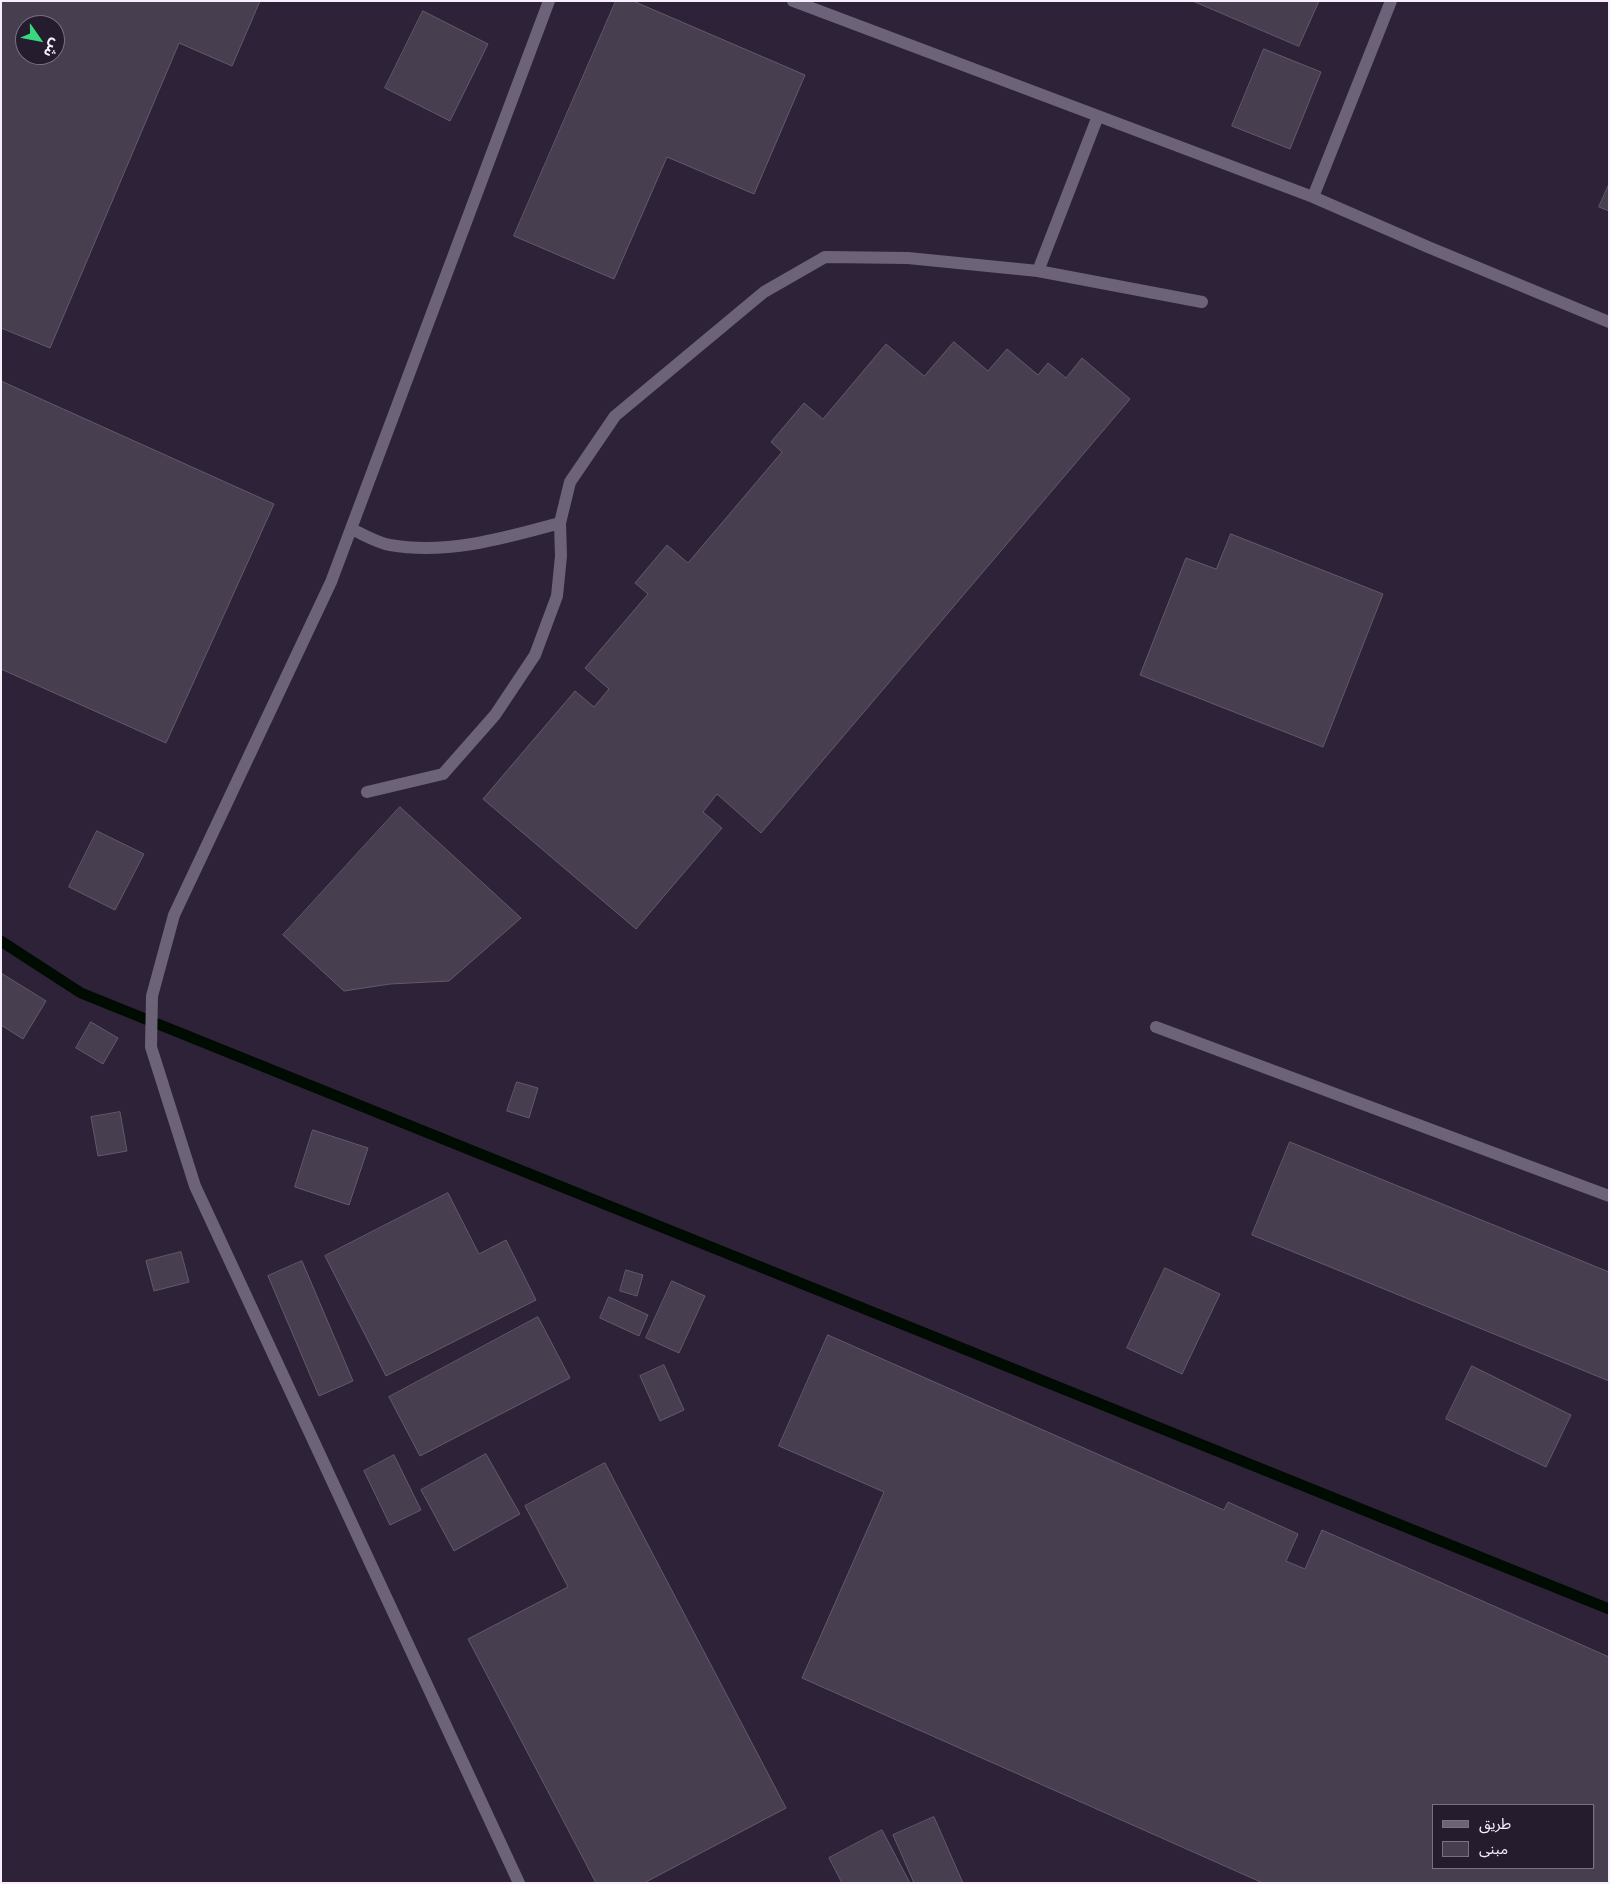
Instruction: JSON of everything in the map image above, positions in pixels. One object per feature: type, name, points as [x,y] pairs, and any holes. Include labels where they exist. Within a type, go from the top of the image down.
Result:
[{"type":"street","points":[[519,1883],[195,1186],[150,1047],[152,996],[174,916],[332,582],[549,1]]},
{"type":"street","points":[[793,1],[1313,197],[1609,322]]},
{"type":"street","points":[[1313,197],[1391,1]]},
{"type":"street","points":[[1038,272],[1098,116]]},
{"type":"street","points":[[367,792],[443,774],[496,715],[535,655],[557,596],[562,556],[560,522],[570,482],[615,416],[764,292],[825,257],[908,258],[1038,272],[1202,302]]},
{"type":"street","points":[[351,529],[388,545],[427,549],[495,541],[560,522]]},
{"type":"street","points":[[1156,1027],[1609,1196]]},
{"type":"shaded area","points":[[1,1],[1609,1],[1609,1883],[1,1883]]},
{"type":"building","points":[[1,1],[260,1],[232,66],[179,43],[50,348],[1,328]]},
{"type":"building","points":[[616,1],[633,1],[805,75],[754,194],[667,157],[614,279],[514,236]]},
{"type":"building","points":[[1193,1],[1319,1],[1299,46]]},
{"type":"building","points":[[423,11],[488,44],[450,121],[385,88]]},
{"type":"building","points":[[1264,49],[1321,72],[1290,149],[1232,126]]},
{"type":"building","points":[[1609,184],[1609,211],[1599,207]]},
{"type":"building","points":[[954,342],[988,371],[1007,349],[1038,375],[1048,363],[1066,378],[1082,358],[1130,399],[761,833],[717,794],[703,812],[722,828],[636,929],[483,799],[575,691],[594,707],[609,689],[585,668],[648,594],[635,583],[667,545],[688,563],[782,452],[771,442],[804,403],[823,419],[886,344],[924,376]]},
{"type":"building","points":[[1,381],[274,504],[166,743],[1,669]]},
{"type":"building","points":[[1231,534],[1383,594],[1323,747],[1140,675],[1186,558],[1216,569]]},
{"type":"building","points":[[400,807],[521,918],[449,981],[390,984],[344,991],[283,935]]},
{"type":"building","points":[[97,831],[144,854],[115,910],[69,887]]},
{"type":"building","points":[[1,973],[46,1001],[23,1039],[1,1025]]},
{"type":"building","points":[[91,1022],[118,1038],[103,1064],[76,1048]]},
{"type":"building","points":[[517,1082],[538,1088],[529,1118],[507,1111]]},
{"type":"building","points":[[120,1112],[127,1151],[98,1156],[91,1117]]},
{"type":"building","points":[[313,1130],[368,1148],[349,1205],[295,1187]]},
{"type":"building","points":[[1290,1142],[1609,1272],[1609,1381],[1252,1235]]},
{"type":"building","points":[[448,1193],[479,1254],[506,1240],[536,1300],[386,1376],[325,1256]]},
{"type":"building","points":[[181,1252],[189,1282],[154,1291],[146,1261]]},
{"type":"building","points":[[302,1261],[353,1381],[319,1396],[268,1276]]},
{"type":"building","points":[[1165,1268],[1220,1294],[1182,1374],[1127,1348]]},
{"type":"building","points":[[626,1270],[643,1275],[637,1296],[620,1291]]},
{"type":"building","points":[[672,1281],[705,1296],[679,1353],[646,1338]]},
{"type":"building","points":[[609,1297],[648,1315],[639,1336],[600,1318]]},
{"type":"building","points":[[538,1317],[570,1378],[420,1456],[389,1397]]},
{"type":"building","points":[[828,1335],[1224,1510],[1228,1502],[1298,1534],[1286,1561],[1305,1569],[1322,1530],[1609,1657],[1609,1883],[1263,1883],[802,1678],[884,1492],[779,1446]]},
{"type":"building","points":[[664,1365],[684,1410],[660,1421],[640,1376]]},
{"type":"building","points":[[1472,1366],[1571,1415],[1546,1467],[1446,1419]]},
{"type":"building","points":[[486,1454],[520,1514],[454,1551],[421,1490]]},
{"type":"building","points":[[394,1455],[421,1510],[390,1525],[364,1471]]},
{"type":"building","points":[[605,1463],[786,1808],[644,1883],[596,1883],[468,1639],[568,1587],[525,1506]]},
{"type":"building","points":[[934,1817],[963,1883],[914,1883],[893,1835]]},
{"type":"building","points":[[882,1830],[910,1883],[842,1883],[829,1858]]},
{"type":"waterway","points":[[1,941],[81,993],[1609,1609]]}]
